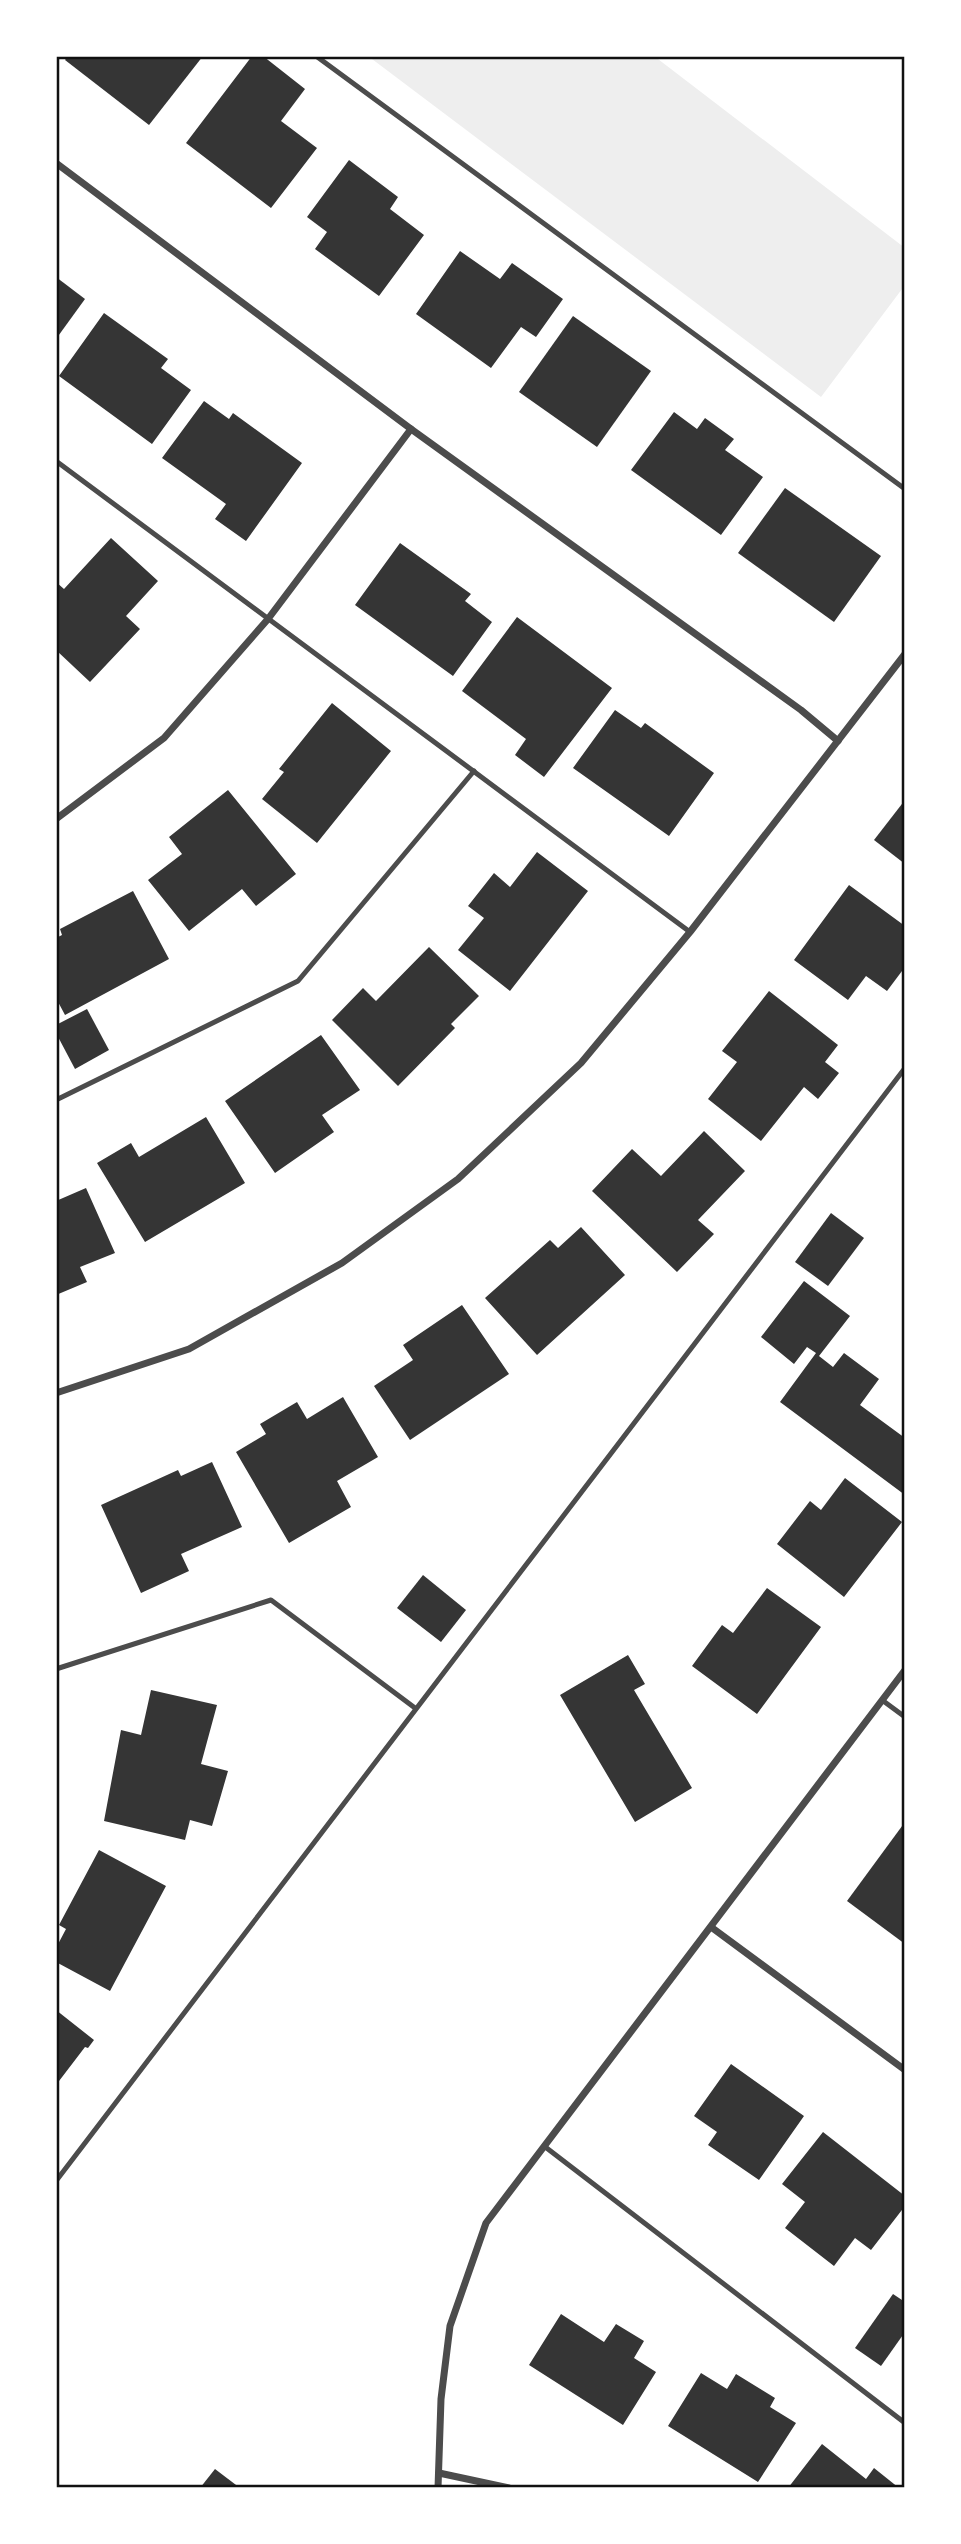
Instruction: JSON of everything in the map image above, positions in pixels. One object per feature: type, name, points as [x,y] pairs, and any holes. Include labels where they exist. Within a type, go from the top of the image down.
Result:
[{"type":"street","points":[[56,163],[411,429],[801,710],[838,741]]},
{"type":"street","points":[[56,819],[164,738],[268,619],[411,429]]},
{"type":"street","points":[[56,1393],[189,1349],[342,1263],[458,1178],[581,1063],[691,932],[905,654]]},
{"type":"street","points":[[438,2488],[441,2399],[450,2326],[486,2222],[905,1670]]},
{"type":"street","points":[[711,1927],[905,2070]]},
{"type":"street","points":[[439,2473],[509,2488]]},
{"type":"lane","points":[[316,56],[905,489]]},
{"type":"lane","points":[[56,462],[691,932]]},
{"type":"lane","points":[[56,1100],[298,981],[474,771]]},
{"type":"lane","points":[[56,2181],[905,1068]]},
{"type":"lane","points":[[56,1669],[271,1600],[415,1708]]},
{"type":"lane","points":[[882,1700],[905,1717]]},
{"type":"lane","points":[[544,2146],[905,2423]]},
{"type":"shaded area","points":[[368,56],[654,56],[905,248],[905,285],[821,397]]},
{"type":"building","points":[[68,56],[203,56],[149,125],[65,60]]},
{"type":"building","points":[[252,56],[263,56],[305,89],[281,121],[317,148],[271,208],[186,143]]},
{"type":"building","points":[[349,160],[398,197],[390,209],[424,235],[379,296],[315,249],[327,232],[307,217]]},
{"type":"building","points":[[460,251],[500,279],[512,263],[563,299],[536,337],[521,327],[491,368],[416,314]]},
{"type":"building","points":[[56,277],[85,299],[56,339]]},
{"type":"building","points":[[104,313],[168,359],[161,368],[191,390],[152,444],[59,376]]},
{"type":"building","points":[[573,316],[651,371],[597,447],[519,392]]},
{"type":"building","points":[[204,401],[229,419],[233,413],[302,463],[246,541],[215,519],[226,504],[162,458]]},
{"type":"building","points":[[674,412],[697,429],[705,418],[734,439],[725,450],[763,477],[721,535],[631,470]]},
{"type":"building","points":[[785,488],[881,556],[834,622],[738,553]]},
{"type":"building","points":[[111,538],[158,581],[126,616],[140,629],[90,682],[56,650],[56,582],[64,589]]},
{"type":"building","points":[[400,543],[471,594],[465,601],[492,622],[453,676],[355,605]]},
{"type":"building","points":[[517,617],[612,688],[544,777],[515,755],[526,739],[462,691]]},
{"type":"building","points":[[332,703],[391,751],[317,843],[262,799],[284,772],[279,769]]},
{"type":"building","points":[[615,710],[641,728],[645,723],[714,773],[669,836],[573,768]]},
{"type":"building","points":[[228,790],[296,874],[256,906],[242,889],[189,931],[148,880],[182,854],[169,837]]},
{"type":"building","points":[[905,800],[905,864],[874,840]]},
{"type":"building","points":[[537,852],[588,891],[510,991],[458,950],[484,918],[468,906],[494,873],[510,887]]},
{"type":"building","points":[[849,885],[905,926],[905,967],[887,991],[866,976],[848,1000],[794,960]]},
{"type":"building","points":[[133,891],[169,959],[65,1015],[56,998],[56,938],[62,935],[60,929]]},
{"type":"building","points":[[429,947],[479,996],[451,1024],[455,1028],[398,1086],[332,1020],[363,988],[376,1001]]},
{"type":"building","points":[[769,991],[838,1045],[825,1062],[839,1073],[818,1099],[804,1087],[761,1141],[708,1099],[737,1062],[722,1051]]},
{"type":"building","points":[[87,1009],[109,1050],[75,1069],[56,1033],[56,1025]]},
{"type":"building","points":[[321,1035],[360,1090],[322,1115],[334,1132],[275,1173],[225,1101]]},
{"type":"building","points":[[206,1117],[245,1183],[145,1242],[97,1163],[131,1143],[139,1157]]},
{"type":"building","points":[[704,1131],[745,1171],[698,1220],[714,1234],[677,1272],[592,1191],[632,1149],[661,1176]]},
{"type":"building","points":[[86,1188],[115,1253],[80,1267],[87,1282],[56,1295],[56,1201]]},
{"type":"building","points":[[831,1213],[864,1238],[828,1286],[795,1262]]},
{"type":"building","points":[[581,1227],[625,1275],[537,1355],[485,1298],[550,1240],[558,1248]]},
{"type":"building","points":[[804,1281],[850,1316],[819,1356],[833,1367],[844,1353],[879,1379],[860,1405],[905,1438],[905,1495],[780,1402],[816,1353],[807,1347],[794,1364],[761,1337]]},
{"type":"building","points":[[462,1305],[509,1374],[410,1440],[374,1386],[413,1360],[403,1345]]},
{"type":"building","points":[[343,1397],[378,1457],[337,1481],[351,1507],[289,1543],[236,1452],[266,1434],[260,1424],[297,1402],[307,1419]]},
{"type":"building","points":[[212,1462],[242,1527],[181,1554],[189,1571],[141,1593],[101,1505],[178,1470],[181,1476]]},
{"type":"building","points":[[845,1478],[902,1522],[844,1597],[777,1544],[810,1501],[821,1510]]},
{"type":"building","points":[[423,1575],[466,1610],[441,1642],[397,1608]]},
{"type":"building","points":[[767,1588],[821,1627],[757,1714],[692,1666],[722,1625],[733,1633]]},
{"type":"building","points":[[628,1655],[645,1684],[634,1690],[692,1788],[635,1822],[560,1695]]},
{"type":"building","points":[[151,1690],[217,1705],[201,1764],[228,1771],[212,1826],[190,1820],[185,1840],[104,1821],[121,1730],[141,1735]]},
{"type":"building","points":[[905,1822],[905,1944],[847,1901]]},
{"type":"building","points":[[99,1850],[166,1886],[110,1991],[56,1962],[56,1948],[66,1929],[59,1925]]},
{"type":"building","points":[[56,2010],[94,2040],[88,2048],[85,2047],[56,2085]]},
{"type":"building","points":[[731,2064],[804,2116],[759,2180],[708,2145],[717,2132],[694,2116]]},
{"type":"building","points":[[823,2132],[905,2196],[905,2206],[871,2250],[855,2238],[834,2266],[785,2228],[805,2202],[782,2184]]},
{"type":"building","points":[[893,2294],[905,2302],[905,2332],[881,2366],[855,2348]]},
{"type":"building","points":[[561,2314],[604,2342],[616,2324],[644,2341],[634,2358],[656,2372],[623,2425],[529,2365]]},
{"type":"building","points":[[701,2373],[727,2389],[736,2374],[775,2398],[770,2407],[796,2423],[758,2482],[668,2426]]},
{"type":"building","points":[[822,2444],[866,2479],[874,2468],[899,2488],[788,2488]]},
{"type":"building","points":[[215,2469],[240,2488],[200,2488]]}]
